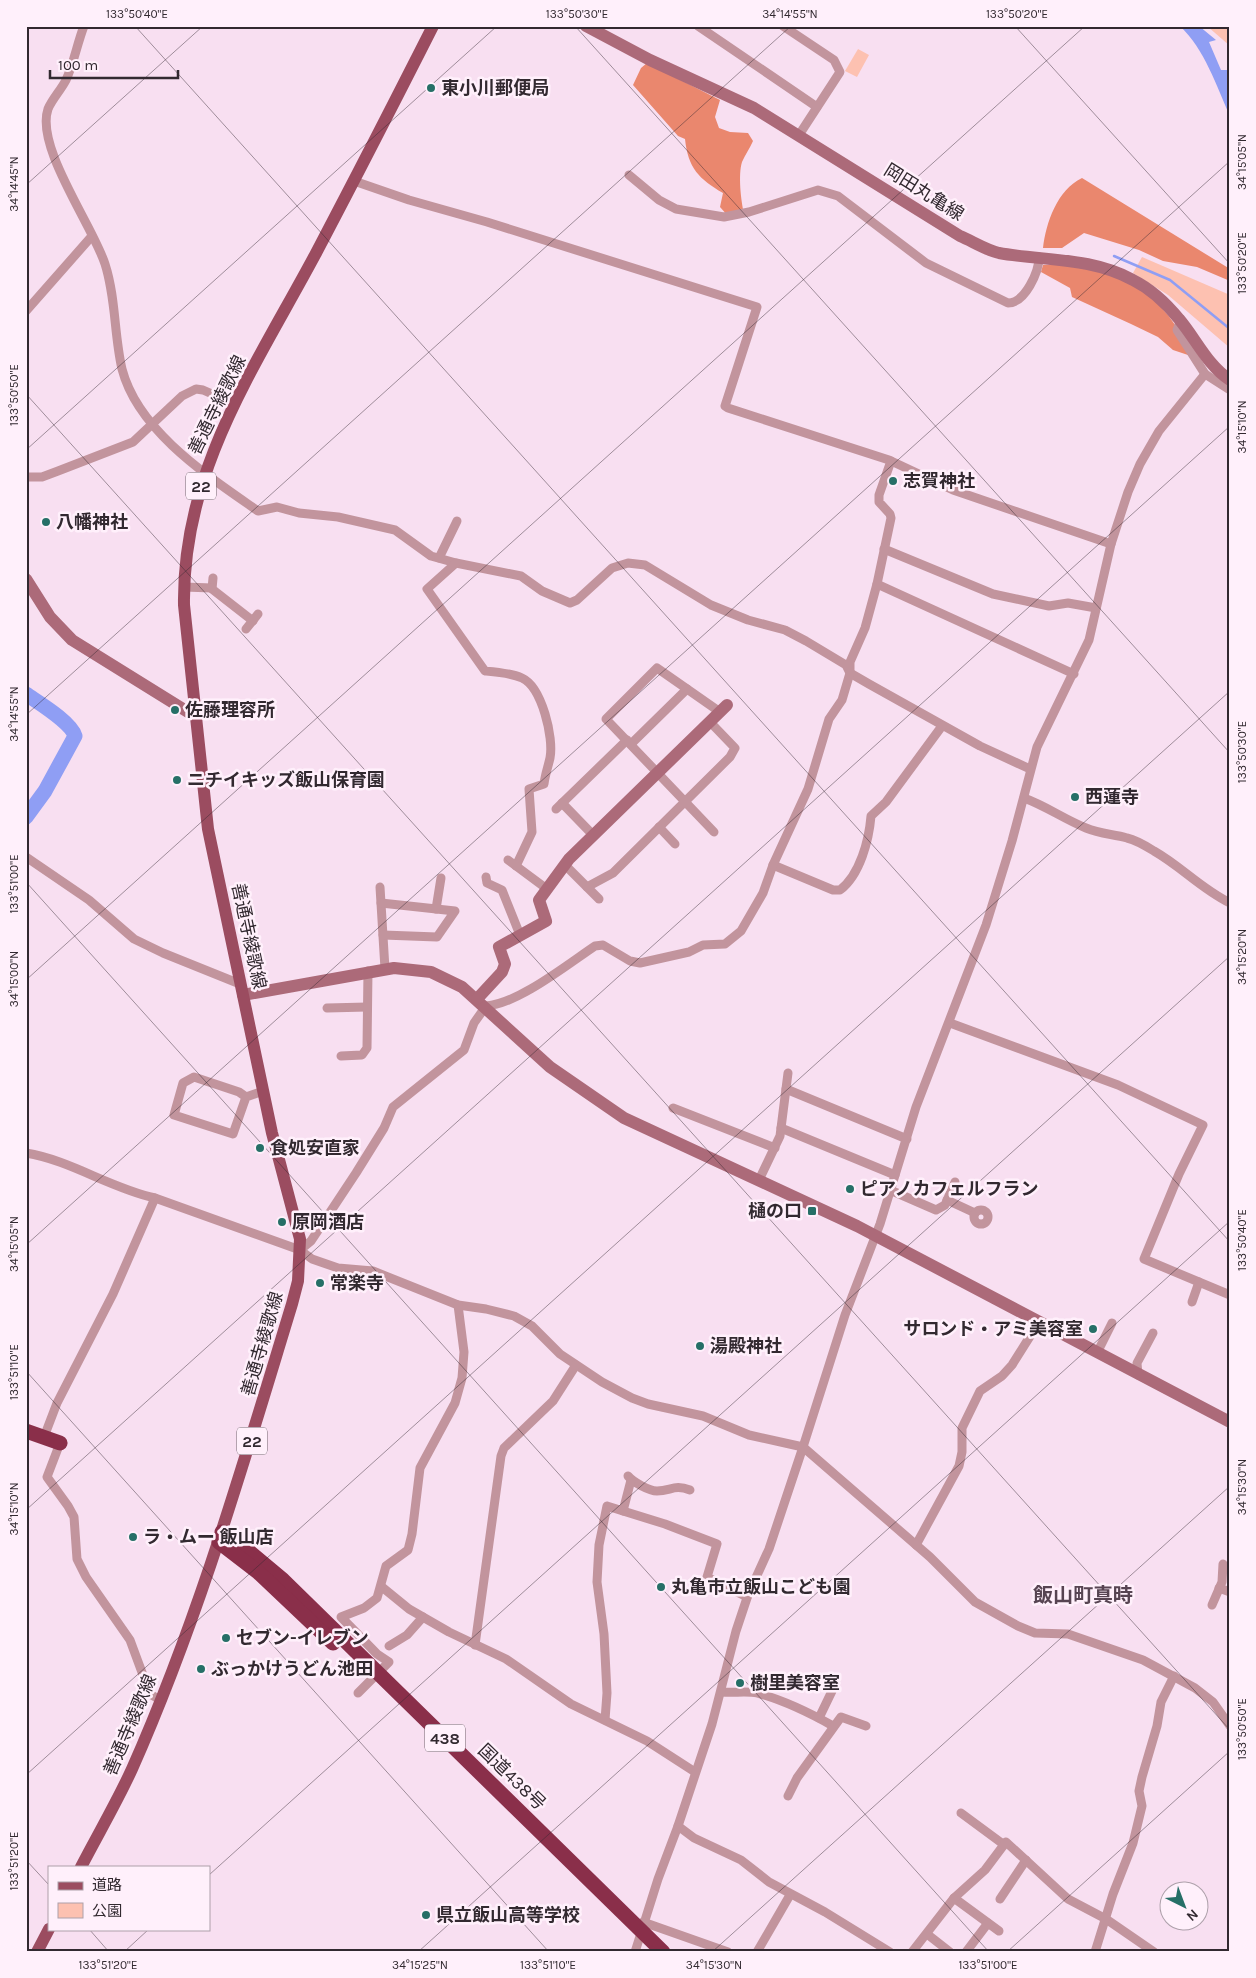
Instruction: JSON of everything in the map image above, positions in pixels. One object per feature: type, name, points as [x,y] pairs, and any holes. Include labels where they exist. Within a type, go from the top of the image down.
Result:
[{"type":"highway","points":[[26,1431],[60,1443]]},
{"type":"highway","name":"国道438号","points":[[220,1537],[246,1548],[283,1580],[375,1677],[641,1939],[663,1952]]},
{"type":"main road","name":"善通寺綾歌線","points":[[82,1866],[131,1772],[160,1700],[220,1537],[252,1441],[298,1281],[300,1250],[297,1223],[272,1133],[208,829],[184,587],[188,538],[204,473],[215,444],[354,181],[433,26]]},
{"type":"main road","points":[[37,1952],[48,1930]]},
{"type":"street","points":[[84,26],[66,79],[48,110],[47,128],[57,164],[105,264],[122,367],[127,386],[152,424],[204,473],[258,511],[276,508],[395,530],[418,548],[439,558],[521,576],[548,594],[570,603],[576,600],[612,568],[628,563],[645,565],[685,591],[711,605],[748,620],[785,630],[806,641],[846,665],[850,673],[942,726],[1030,769]]},
{"type":"street","name":"岡田丸亀線","points":[[586,26],[650,60],[754,108],[960,236],[997,252],[1090,264],[1123,275],[1154,293],[1182,322],[1210,363],[1230,380]]},
{"type":"street","points":[[698,26],[817,107]]},
{"type":"street","points":[[783,26],[834,60],[840,68],[840,72],[799,135]]},
{"type":"street","points":[[628,175],[659,200],[676,209],[724,217],[749,212],[818,190],[830,192],[838,196],[926,263],[1008,303],[1013,303],[1021,298],[1038,266],[1039,257]]},
{"type":"street","points":[[354,181],[409,200],[488,222],[756,307],[725,406],[891,461],[953,490],[1111,544]]},
{"type":"street","points":[[26,311],[92,236]]},
{"type":"street","points":[[1182,322],[1178,325],[1177,330],[1205,374],[1230,390]]},
{"type":"street","points":[[728,1952],[641,1939],[722,1692],[736,1631],[747,1597],[769,1548],[845,1315],[876,1236],[928,1076],[950,1023],[986,924],[1024,798],[1030,769],[1052,715],[1074,674],[1089,640],[1111,544],[1128,492],[1140,464],[1159,431],[1205,374]]},
{"type":"street","points":[[26,477],[42,476],[58,471],[133,442],[182,396],[196,389],[203,390],[235,404]]},
{"type":"street","points":[[482,1003],[496,1006],[530,988],[595,946],[603,945],[630,961],[640,962],[689,952],[703,945],[725,944],[734,939],[763,893],[773,865],[808,790],[829,719],[842,700],[850,673],[850,662],[865,628],[877,584],[891,518],[890,514],[879,502],[879,495],[891,461]]},
{"type":"street","points":[[439,558],[457,521]]},
{"type":"street","points":[[884,549],[993,594],[1048,606],[1068,603],[1096,608]]},
{"type":"street","points":[[456,563],[423,591],[458,626],[480,659],[484,671],[524,679],[536,690],[546,706],[554,743],[544,784],[529,789],[532,832],[516,866]]},
{"type":"street","points":[[212,588],[213,578]]},
{"type":"street","points":[[26,579],[50,617],[72,640],[196,717]]},
{"type":"street","points":[[877,584],[1074,674]]},
{"type":"street","points":[[184,587],[212,588],[256,618],[246,629]]},
{"type":"street","points":[[300,1250],[311,1241],[356,1173],[384,1128],[393,1107],[464,1050],[482,1003],[505,964],[499,946],[546,921],[539,900],[565,865],[593,836],[658,773],[723,709],[687,689],[657,668],[606,719],[629,742],[658,773],[685,802],[714,832]]},
{"type":"street","points":[[593,836],[559,806],[687,689]]},
{"type":"street","points":[[588,887],[612,873],[730,757],[735,748],[710,722]]},
{"type":"street","points":[[773,865],[833,890],[840,890],[849,884],[870,833],[871,816],[886,802],[942,726]]},
{"type":"street","points":[[1024,798],[1040,804],[1085,828],[1104,835],[1129,838],[1146,846],[1183,870],[1208,892],[1230,903]]},
{"type":"street","points":[[659,827],[675,844]]},
{"type":"street","points":[[26,857],[89,900],[134,939],[242,990],[386,969],[413,968],[447,978],[482,1003],[550,1067],[624,1118],[876,1236],[1230,1422]]},
{"type":"street","points":[[508,860],[547,889]]},
{"type":"street","points":[[565,865],[599,898]]},
{"type":"street","points":[[486,877],[487,883],[502,890],[520,935]]},
{"type":"street","points":[[436,909],[441,878]]},
{"type":"street","points":[[380,887],[386,969]]},
{"type":"street","points":[[381,903],[455,911],[437,938],[383,935]]},
{"type":"street","points":[[341,1056],[362,1055],[367,1048],[368,971]]},
{"type":"street","points":[[327,1008],[367,1007]]},
{"type":"street","points":[[950,1023],[1110,1082],[1203,1125],[1179,1174],[1175,1189],[1144,1259],[1230,1294]]},
{"type":"street","points":[[759,1180],[775,1148],[781,1128],[788,1073]]},
{"type":"street","points":[[194,1078],[239,1092],[246,1097],[233,1134],[174,1115],[182,1083],[194,1078]]},
{"type":"street","points":[[786,1089],[907,1139]]},
{"type":"street","points":[[246,1097],[263,1091]]},
{"type":"street","points":[[674,1108],[775,1148]]},
{"type":"street","points":[[781,1128],[895,1175]]},
{"type":"street","points":[[26,1153],[59,1162],[130,1193],[155,1198],[300,1250],[312,1259],[338,1268],[373,1271],[458,1305],[500,1312],[525,1320],[560,1354],[615,1390],[648,1404],[703,1416],[749,1436],[803,1447],[916,1544],[975,1602],[1018,1626],[1036,1633],[1068,1634],[1143,1660],[1174,1676],[1213,1702],[1230,1726]]},
{"type":"street","points":[[890,1190],[936,1210],[945,1205],[955,1182]]},
{"type":"street","points":[[44,1437],[57,1403],[113,1294],[155,1198]]},
{"type":"street","points":[[947,1200],[975,1213]]},
{"type":"street","points":[[1192,1302],[1199,1282]]},
{"type":"street","points":[[358,1693],[389,1662],[377,1654],[341,1618],[364,1608],[377,1598],[382,1587],[386,1566],[408,1550],[412,1534],[420,1468],[455,1403],[462,1378],[464,1352],[458,1305]]},
{"type":"street","points":[[916,1544],[959,1466],[962,1452],[962,1428],[980,1392],[1002,1376],[1012,1365],[1039,1322]]},
{"type":"street","points":[[1097,1353],[1112,1323]]},
{"type":"street","points":[[1138,1375],[1137,1363],[1153,1333]]},
{"type":"street","points":[[475,1645],[501,1456],[504,1448],[553,1401],[576,1365]]},
{"type":"street","points":[[60,1443],[47,1477],[74,1517],[77,1559],[90,1584],[130,1640],[150,1694],[160,1700]]},
{"type":"street","points":[[623,1511],[630,1478],[657,1491],[679,1486],[690,1490]]},
{"type":"street","points":[[605,1720],[607,1693],[604,1634],[597,1582],[599,1544],[606,1506],[665,1524],[717,1544],[707,1577],[747,1597]]},
{"type":"street","points":[[1212,1605],[1219,1588],[1223,1564]]},
{"type":"street","points":[[382,1587],[423,1617],[475,1645],[506,1659],[571,1704],[647,1741],[696,1772]]},
{"type":"street","points":[[1219,1588],[1230,1592]]},
{"type":"street","points":[[389,1646],[407,1635],[423,1617]]},
{"type":"street","points":[[1095,1952],[1139,1820],[1142,1806],[1139,1791],[1157,1726],[1161,1702],[1174,1676]]},
{"type":"street","points":[[819,1718],[832,1691]]},
{"type":"street","points":[[722,1692],[738,1694],[755,1692],[819,1718],[833,1726]]},
{"type":"street","points":[[788,1796],[840,1716],[866,1726]]},
{"type":"street","points":[[961,1813],[1003,1844],[1006,1842],[1068,1899],[1106,1919],[1154,1952]]},
{"type":"street","points":[[678,1826],[694,1838],[741,1860],[790,1894],[825,1912],[890,1952]]},
{"type":"street","points":[[912,1952],[954,1898],[985,1870],[1003,1844]]},
{"type":"street","points":[[1000,1899],[1026,1860]]},
{"type":"street","points":[[757,1952],[790,1894]]},
{"type":"street","points":[[954,1898],[999,1931]]},
{"type":"street","points":[[966,1952],[988,1923]]},
{"type":"street","points":[[927,1934],[950,1952]]},
{"type":"green space","points":[[1207,26],[1230,26],[1230,46]]},
{"type":"green space","points":[[858,49],[869,55],[857,77],[845,71]]},
{"type":"green space","points":[[1142,257],[1230,295],[1230,348],[1168,295],[1133,273]]},
{"type":"shaded area","points":[[647,63],[720,100],[715,117],[719,128],[730,132],[748,133],[753,141],[742,162],[740,173],[744,213],[728,216],[720,207],[723,193],[707,183],[696,172],[689,158],[685,139],[678,136],[633,85],[641,68]]},
{"type":"shaded area","points":[[1082,178],[1230,269],[1230,281],[1197,267],[1163,261],[1139,250],[1084,233],[1062,248],[1043,248],[1050,218],[1059,199],[1073,183]]},
{"type":"shaded area","points":[[1043,265],[1068,265],[1091,268],[1113,275],[1133,285],[1151,298],[1167,314],[1191,356],[1173,350],[1158,337],[1072,297],[1070,288],[1041,272]]},
{"type":"water","points":[[1180,26],[1199,26],[1216,40],[1209,42],[1221,70],[1227,70],[1230,76],[1230,116],[1203,57],[1189,35]]},
{"type":"waterway","points":[[1114,256],[1170,280],[1230,329]]},
{"type":"waterway","points":[[26,694],[61,719],[75,736],[45,791],[26,817]]},
{"type":"place","name":"東小川郵便局","points":[[431,88]]},
{"type":"place","name":"志賀神社","points":[[893,481]]},
{"type":"place","name":"八幡神社","points":[[46,522]]},
{"type":"place","name":"佐藤理容所","points":[[175,710]]},
{"type":"place","name":"ニチイキッズ飯山保育園","points":[[177,780]]},
{"type":"place","name":"西蓮寺","points":[[1075,797]]},
{"type":"place","name":"食処安直家","points":[[260,1148]]},
{"type":"place","name":"ピアノカフェルフラン","points":[[850,1189]]},
{"type":"place","name":"樋の口","points":[[812,1211]]},
{"type":"place","name":"原岡酒店","points":[[282,1222]]},
{"type":"place","name":"常楽寺","points":[[320,1283]]},
{"type":"place","name":"サロンド・アミ美容室","points":[[1093,1329]]},
{"type":"place","name":"湯殿神社","points":[[700,1346]]},
{"type":"place","name":"ラ・ムー 飯山店","points":[[133,1537]]},
{"type":"place","name":"丸亀市立飯山こども園","points":[[661,1587]]},
{"type":"place","name":"セブン-イレブン","points":[[226,1638]]},
{"type":"place","name":"ぶっかけうどん池田","points":[[201,1669]]},
{"type":"place","name":"樹里美容室","points":[[740,1683]]},
{"type":"place","name":"県立飯山高等学校","points":[[426,1915]]},
{"type":"district","name":"飯山町真時","points":[[1083,1595]]}]
